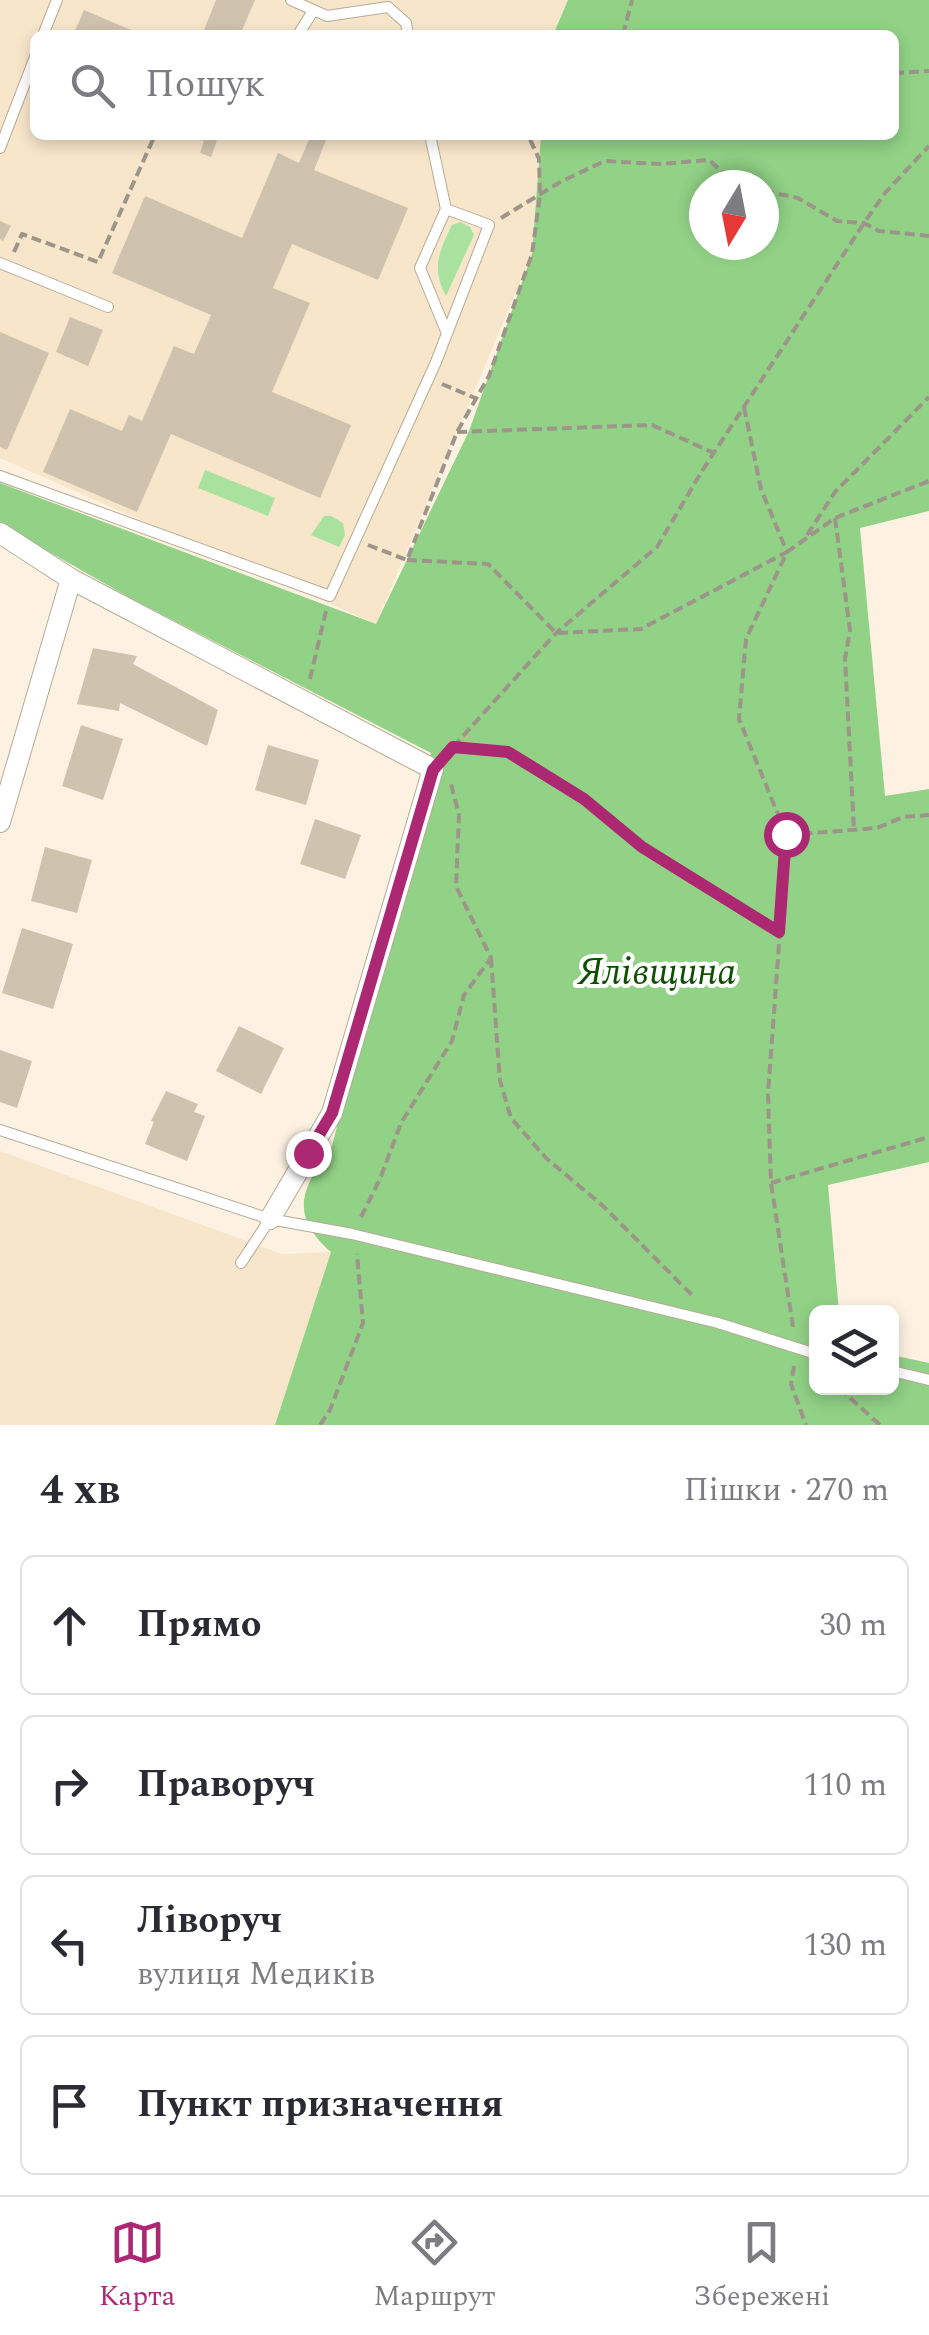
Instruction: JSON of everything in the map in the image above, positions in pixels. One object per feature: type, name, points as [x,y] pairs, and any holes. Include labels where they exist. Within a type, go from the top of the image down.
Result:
[{"type":"street","points":[[0,534],[72,579],[433,770],[332,1113],[270,1219]]},
{"type":"street","points":[[0,822],[72,579]]},
{"type":"lane","points":[[46,30],[57,0]]},
{"type":"lane","points":[[291,0],[327,16],[389,3],[407,30]]},
{"type":"lane","points":[[301,30],[313,10]]},
{"type":"lane","points":[[0,148],[30,77]]},
{"type":"lane","points":[[431,140],[446,208],[420,268],[447,332]]},
{"type":"lane","points":[[0,476],[330,596],[429,378],[488,225],[446,208]]},
{"type":"lane","points":[[4,264],[108,307]]},
{"type":"lane","points":[[0,1130],[270,1219],[352,1234],[718,1322],[809,1352]]},
{"type":"lane","points":[[241,1263],[270,1219]]},
{"type":"lane","points":[[899,1373],[929,1380]]},
{"type":"path","points":[[623,30],[632,0]]},
{"type":"path","points":[[899,74],[929,71]]},
{"type":"path","points":[[4,264],[22,234],[98,262],[153,140]]},
{"type":"path","points":[[407,560],[457,432],[489,376],[532,254],[540,195],[539,160],[530,140]]},
{"type":"path","points":[[718,1322],[657,1257],[546,1158],[510,1118],[500,1081],[491,958],[456,886],[459,815],[449,778],[433,770],[556,633],[657,547],[864,223],[885,193],[929,146]]},
{"type":"path","points":[[488,225],[605,161],[659,164],[709,160],[720,170]]},
{"type":"path","points":[[779,194],[798,198],[837,221],[864,223],[879,231],[929,236]]},
{"type":"path","points":[[429,378],[476,398]]},
{"type":"path","points":[[804,540],[835,492],[929,397]]},
{"type":"path","points":[[744,407],[761,489],[787,552],[746,639],[739,719],[786,834],[768,1094],[771,1183],[796,1349],[790,1384],[806,1425]]},
{"type":"path","points":[[457,432],[652,424],[714,453]]},
{"type":"path","points":[[354,540],[407,560],[488,564],[556,633],[641,629],[787,552],[835,518],[929,481]]},
{"type":"path","points":[[835,518],[850,630],[845,659],[854,830]]},
{"type":"path","points":[[305,702],[330,596]]},
{"type":"path","points":[[453,747],[508,752],[584,799],[642,847],[779,932]]},
{"type":"path","points":[[786,834],[877,828],[903,816],[929,815]]},
{"type":"path","points":[[320,1425],[330,1410],[364,1323],[352,1234],[380,1180],[401,1123],[452,1041],[464,995],[491,958]]},
{"type":"path","points":[[771,1183],[929,1137]]},
{"type":"path","points":[[847,1395],[880,1425]]},
{"type":"shaded area","points":[[0,0],[568,0],[555,30],[30,30],[30,140],[541,140],[532,254],[376,624],[0,458]]},
{"type":"shaded area","points":[[0,1151],[282,1254],[331,1252],[275,1425],[0,1425]]},
{"type":"green space","name":"Ялівщина","points":[[568,0],[929,0],[929,511],[860,528],[885,796],[929,789],[929,1162],[828,1185],[838,1305],[809,1305],[809,1395],[899,1395],[899,1357],[929,1363],[929,1425],[275,1425],[331,1252],[309,1225],[304,1200],[313,1175],[332,1146],[431,753],[132,599],[0,524],[0,483],[376,624],[469,431],[532,254],[541,140],[899,140],[899,30],[555,30]]},
{"type":"green space","points":[[460,222],[470,227],[474,235],[446,296],[438,260],[452,225]]},
{"type":"green space","points":[[205,470],[275,498],[268,516],[198,488]]},
{"type":"green space","points":[[324,516],[343,523],[345,535],[339,547],[311,535]]},
{"type":"building","points":[[216,0],[255,0],[242,30],[204,30]]},
{"type":"building","points":[[84,10],[131,30],[75,30]]},
{"type":"building","points":[[200,140],[217,140],[211,157],[200,153],[204,141]]},
{"type":"building","points":[[309,140],[326,140],[314,170],[408,208],[378,280],[292,244],[273,288],[310,303],[272,392],[351,425],[320,498],[171,434],[137,512],[43,472],[70,409],[122,431],[129,415],[142,421],[174,346],[194,354],[211,315],[112,273],[145,196],[242,238],[278,153],[299,163]]},
{"type":"building","points":[[0,221],[11,226],[3,241],[0,239]]},
{"type":"building","points":[[70,317],[103,330],[88,366],[56,352]]},
{"type":"building","points":[[0,332],[49,353],[7,450],[0,447]]},
{"type":"building","points":[[93,648],[137,656],[133,664],[218,710],[207,746],[120,703],[119,711],[77,704]]},
{"type":"building","points":[[81,725],[123,739],[103,800],[62,786]]},
{"type":"building","points":[[268,745],[319,760],[306,805],[255,790]]},
{"type":"building","points":[[315,819],[361,835],[345,879],[300,864]]},
{"type":"building","points":[[45,847],[92,860],[77,913],[31,901]]},
{"type":"building","points":[[22,928],[73,944],[53,1009],[2,993]]},
{"type":"building","points":[[239,1026],[284,1048],[261,1094],[216,1071]]},
{"type":"building","points":[[0,1050],[32,1061],[17,1108],[0,1102]]},
{"type":"building","points":[[166,1091],[198,1104],[194,1112],[205,1116],[187,1161],[145,1144]]},
{"type":"route","points":[[308,1153],[332,1113],[433,770],[453,747],[508,752],[584,799],[642,847],[779,932],[786,834]]}]
